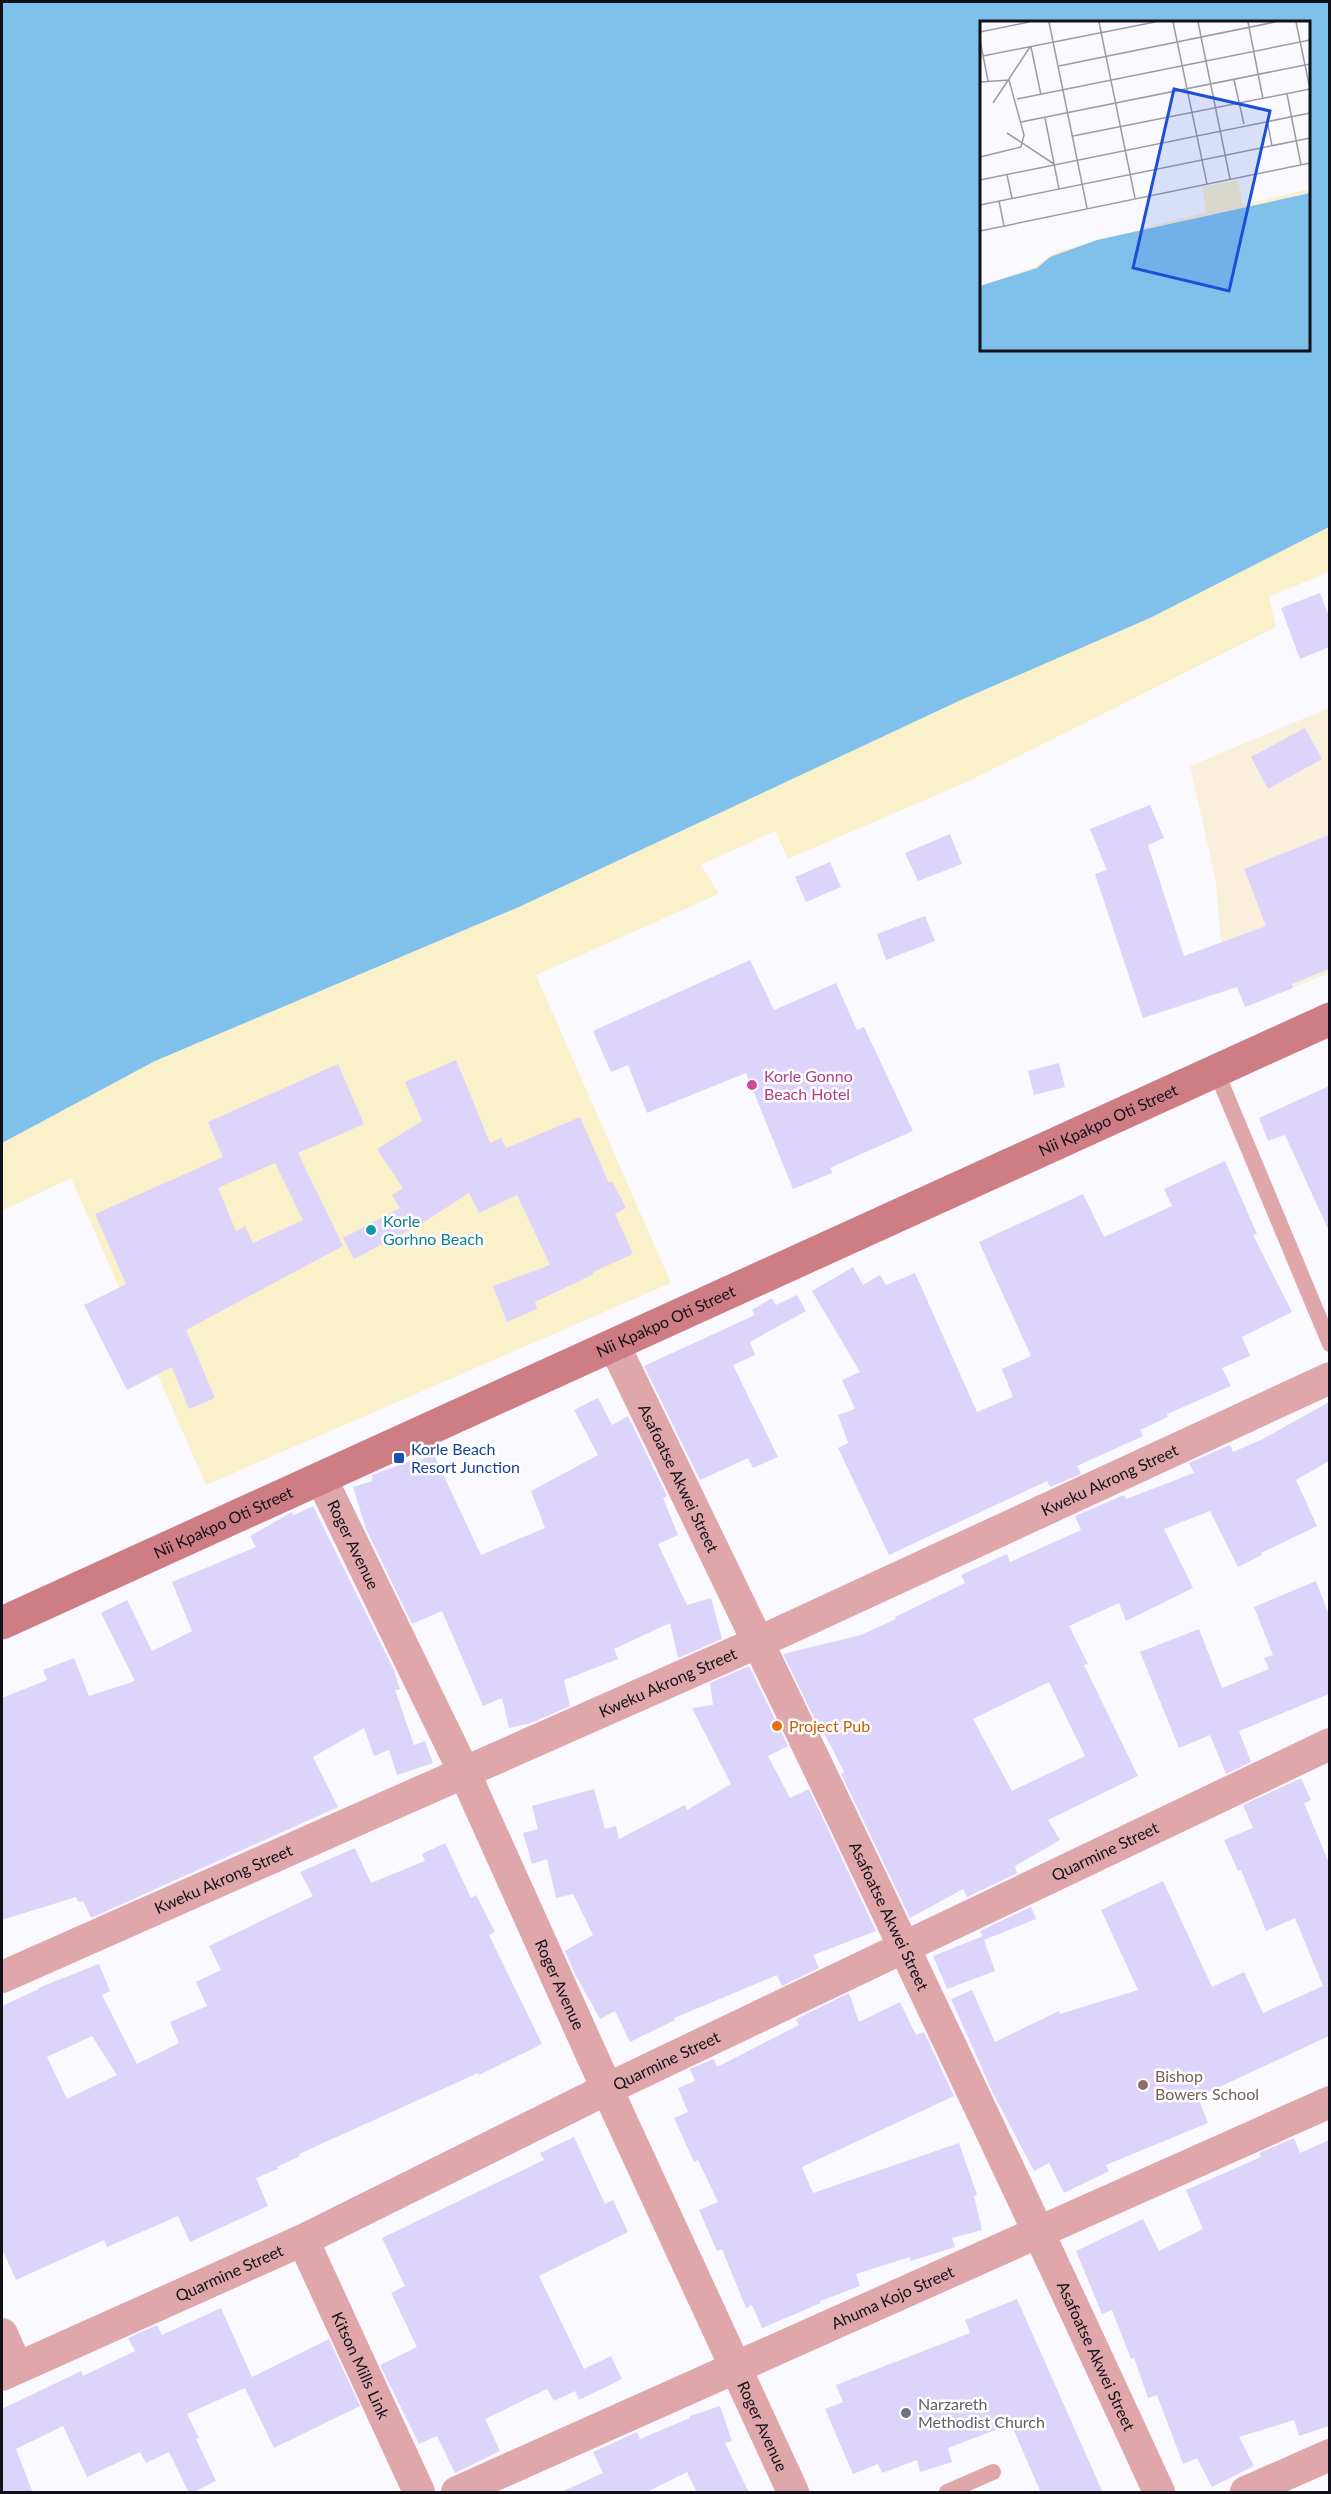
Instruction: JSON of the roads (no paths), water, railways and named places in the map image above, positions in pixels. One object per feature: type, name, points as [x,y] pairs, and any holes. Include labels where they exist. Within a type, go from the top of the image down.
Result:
[{"type":"main road","name":"Nii Kpakpo Oti Street","points":[[2,1623],[1329,1019]]},
{"type":"street","name":"Asafoatse Akwei Street","points":[[614,1345],[759,1642],[1039,2232],[1159,2493]]},
{"type":"street","name":"Kweku Akrong Street","points":[[2,1977],[759,1642],[1329,1378]]},
{"type":"street","name":"Roger Avenue","points":[[321,1478],[465,1773],[793,2493]]},
{"type":"street","name":"Quarmine Street","points":[[9,2371],[303,2240],[607,2089],[1329,1744]]},
{"type":"street","name":"Ahuma Kojo Street","points":[[457,2493],[1329,2102]]},
{"type":"street","name":"Kitson Mills Link","points":[[303,2240],[419,2493]]},
{"type":"street","points":[[2,2334],[9,2371]]},
{"type":"street","points":[[1246,2493],[1329,2455]]},
{"type":"lane","points":[[1216,1071],[1329,1344]]},
{"type":"lane","points":[[947,2493],[993,2472]]},
{"type":"water","points":[[2,2],[1329,2],[1329,527],[1150,618],[961,700],[519,907],[155,1061],[2,1143]]},
{"type":"place","name":"Korle Gonno Beach Hotel","points":[[752,1085]]},
{"type":"place","name":"Korle Gorhno Beach","points":[[371,1230]]},
{"type":"place","name":"Korle Beach Resort Junction","points":[[399,1458]]},
{"type":"place","name":"Project Pub","points":[[777,1726]]},
{"type":"place","name":"Bishop Bowers School","points":[[1143,2085]]},
{"type":"place","name":"Narzareth Methodist Church","points":[[906,2413]]}]
